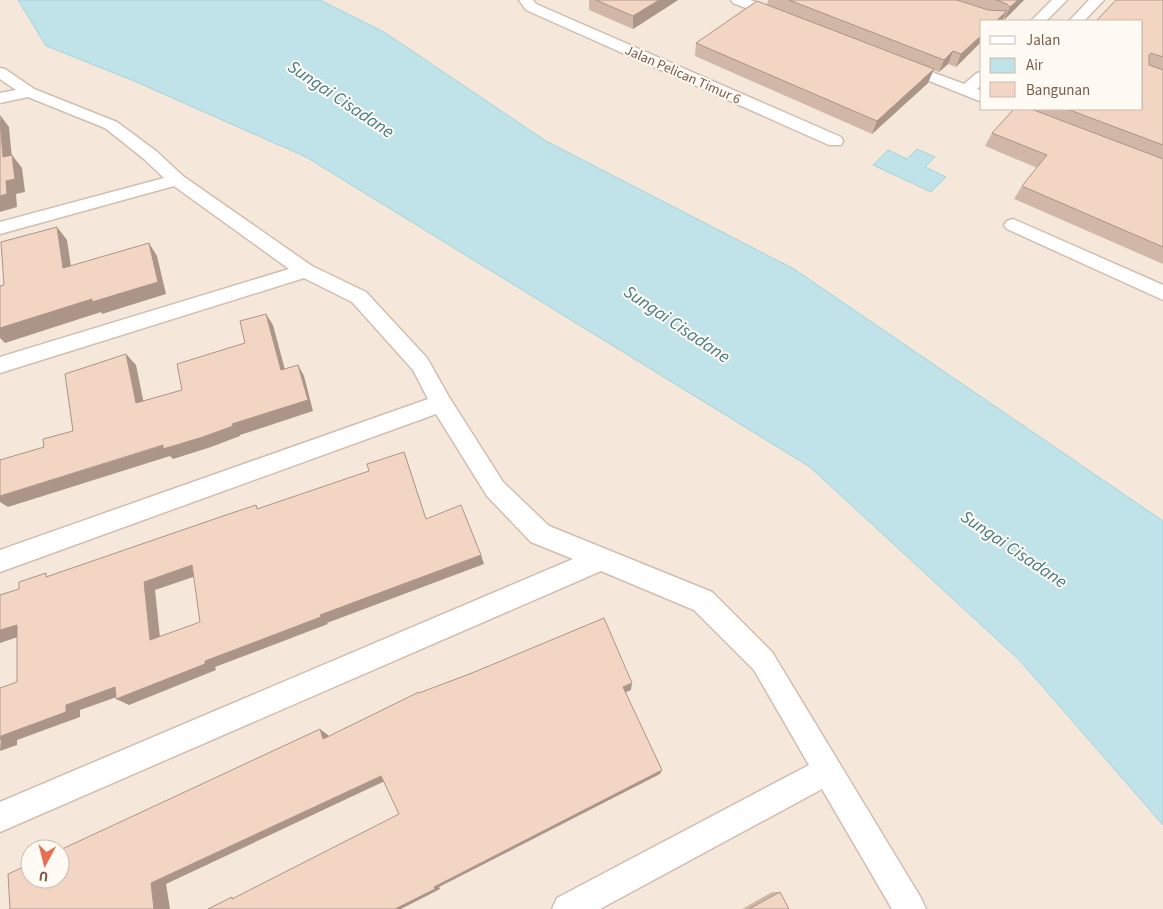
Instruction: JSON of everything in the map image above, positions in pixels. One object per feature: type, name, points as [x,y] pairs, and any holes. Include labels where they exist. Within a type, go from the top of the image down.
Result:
[{"type":"street","points":[[738,0],[793,22]]},
{"type":"street","points":[[1039,20],[1060,0]]},
{"type":"street","points":[[1077,20],[1096,0]]},
{"type":"street","name":"Jalan Pelican Timur 6","points":[[528,4],[836,141]]},
{"type":"street","points":[[884,58],[980,96]]},
{"type":"street","points":[[0,72],[29,92],[111,126],[150,155],[177,180],[305,270],[359,297],[420,364],[441,403],[495,490],[540,534],[703,601],[763,662],[910,909]]},
{"type":"street","points":[[966,91],[980,78]]},
{"type":"street","points":[[0,98],[29,92]]},
{"type":"street","points":[[0,228],[177,180]]},
{"type":"street","points":[[1013,225],[1163,293]]},
{"type":"street","points":[[0,365],[305,270]]},
{"type":"street","points":[[0,561],[441,403]]},
{"type":"street","points":[[0,817],[600,559]]},
{"type":"street","points":[[568,909],[828,770]]},
{"type":"shaded area","points":[[0,0],[18,0],[46,47],[134,81],[306,157],[810,467],[1020,662],[1163,825],[1163,909],[0,909]]},
{"type":"shaded area","points":[[320,0],[1163,0],[1163,521],[794,269],[546,141],[384,32]]},
{"type":"water","name":"Sungai Cisadane","points":[[18,0],[320,0],[384,32],[546,141],[794,269],[1163,521],[1163,825],[1020,661],[810,467],[306,157],[134,81],[46,46]]},
{"type":"water","points":[[917,149],[935,157],[925,167],[946,177],[931,192],[873,165],[888,150],[907,159]]},
{"type":"building","points":[[596,0],[659,0],[633,16]]},
{"type":"building","points":[[789,0],[957,0],[988,10],[1007,11],[997,20],[980,20],[980,37],[961,54],[953,51],[944,60]]},
{"type":"building","points":[[996,0],[1018,0],[1010,7]]},
{"type":"building","points":[[1116,0],[1163,0],[1163,57],[1151,53],[1149,55],[1149,65],[1163,70],[1163,145],[1070,110],[1143,110],[1143,20],[1097,20]]},
{"type":"building","points":[[757,1],[934,69],[877,121],[696,43]]},
{"type":"building","points":[[1013,110],[1034,110],[1163,159],[1163,247],[1022,186],[1047,155],[992,133]]},
{"type":"building","points":[[0,120],[3,157],[12,155],[15,179],[6,181],[7,194],[0,196]]},
{"type":"building","points":[[57,227],[63,268],[149,243],[158,282],[92,302],[92,299],[0,328],[0,286],[4,285],[1,242]]},
{"type":"building","points":[[266,314],[281,370],[298,365],[308,400],[232,424],[233,426],[203,437],[163,449],[163,445],[0,496],[0,460],[44,447],[43,439],[73,431],[65,374],[126,354],[136,403],[182,390],[177,364],[245,343],[240,321]]},
{"type":"building","points":[[404,452],[426,519],[461,505],[481,555],[320,615],[321,617],[205,661],[205,664],[116,699],[115,687],[66,705],[66,712],[1,736],[0,740],[0,688],[17,682],[17,625],[0,630],[0,595],[19,589],[19,582],[46,573],[46,577],[256,505],[257,509],[369,471],[367,464]],"holes":[[[192,565],[200,622],[150,640],[144,582]]]},
{"type":"building","points":[[604,618],[632,683],[623,687],[662,770],[434,887],[435,889],[395,909],[208,909],[232,897],[232,899],[399,814],[381,776],[151,883],[154,909],[10,909],[8,874],[20,869],[20,889],[70,889],[70,845],[320,729],[323,739],[419,692],[472,673]]},
{"type":"building","points":[[780,892],[789,909],[749,909]]}]
